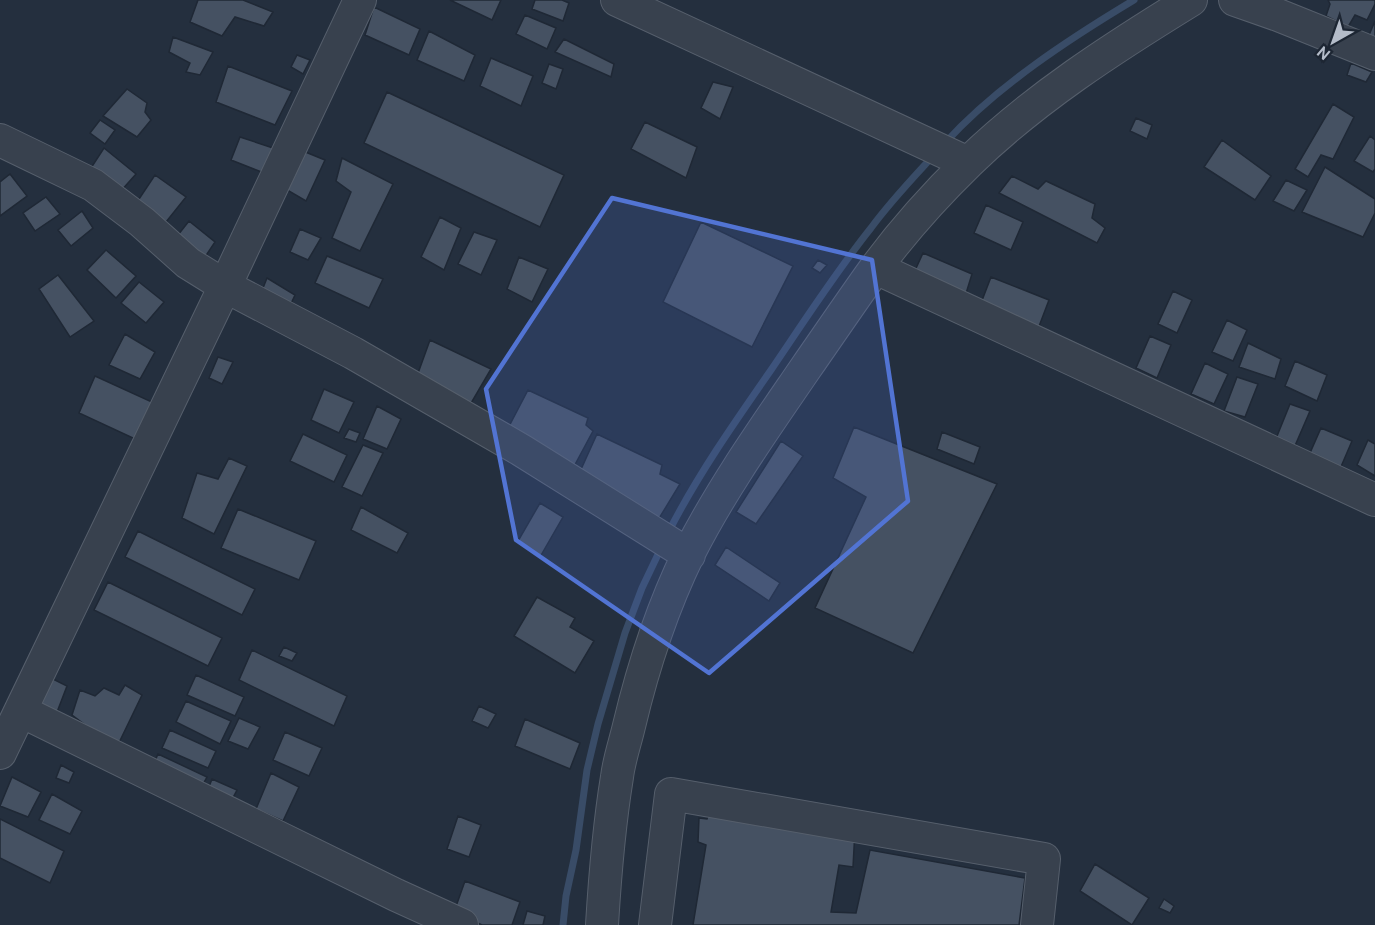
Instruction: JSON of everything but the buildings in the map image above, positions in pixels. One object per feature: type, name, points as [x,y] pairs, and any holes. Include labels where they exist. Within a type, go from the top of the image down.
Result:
[{"type":"street","points":[[0,753],[360,0]]},
{"type":"street","points":[[617,0],[949,154]]},
{"type":"street","points":[[602,925],[606,862],[617,774],[648,656],[661,618],[673,545],[738,467],[876,268],[917,218],[949,154],[1007,128],[1114,47],[1191,0]]},
{"type":"street","points":[[1235,0],[1375,54]]},
{"type":"street","points":[[0,140],[93,185],[142,222],[188,263],[225,286],[402,381],[521,450],[673,545]]},
{"type":"street","points":[[876,268],[1375,500]]},
{"type":"street","points":[[21,711],[396,896],[462,925]]},
{"type":"street","points":[[655,925],[670,794],[1044,860],[1040,923]]},
{"type":"highlighted area","points":[[612,198],[872,260],[908,501],[709,673],[516,540],[486,389]]},
{"type":"waterway","points":[[945,143],[965,122],[1011,83],[1059,47],[1134,0]]},
{"type":"waterway","points":[[668,533],[716,450],[832,280],[886,209],[934,155]]},
{"type":"waterway","points":[[563,925],[587,770],[598,724],[625,633],[642,588],[662,546]]}]
